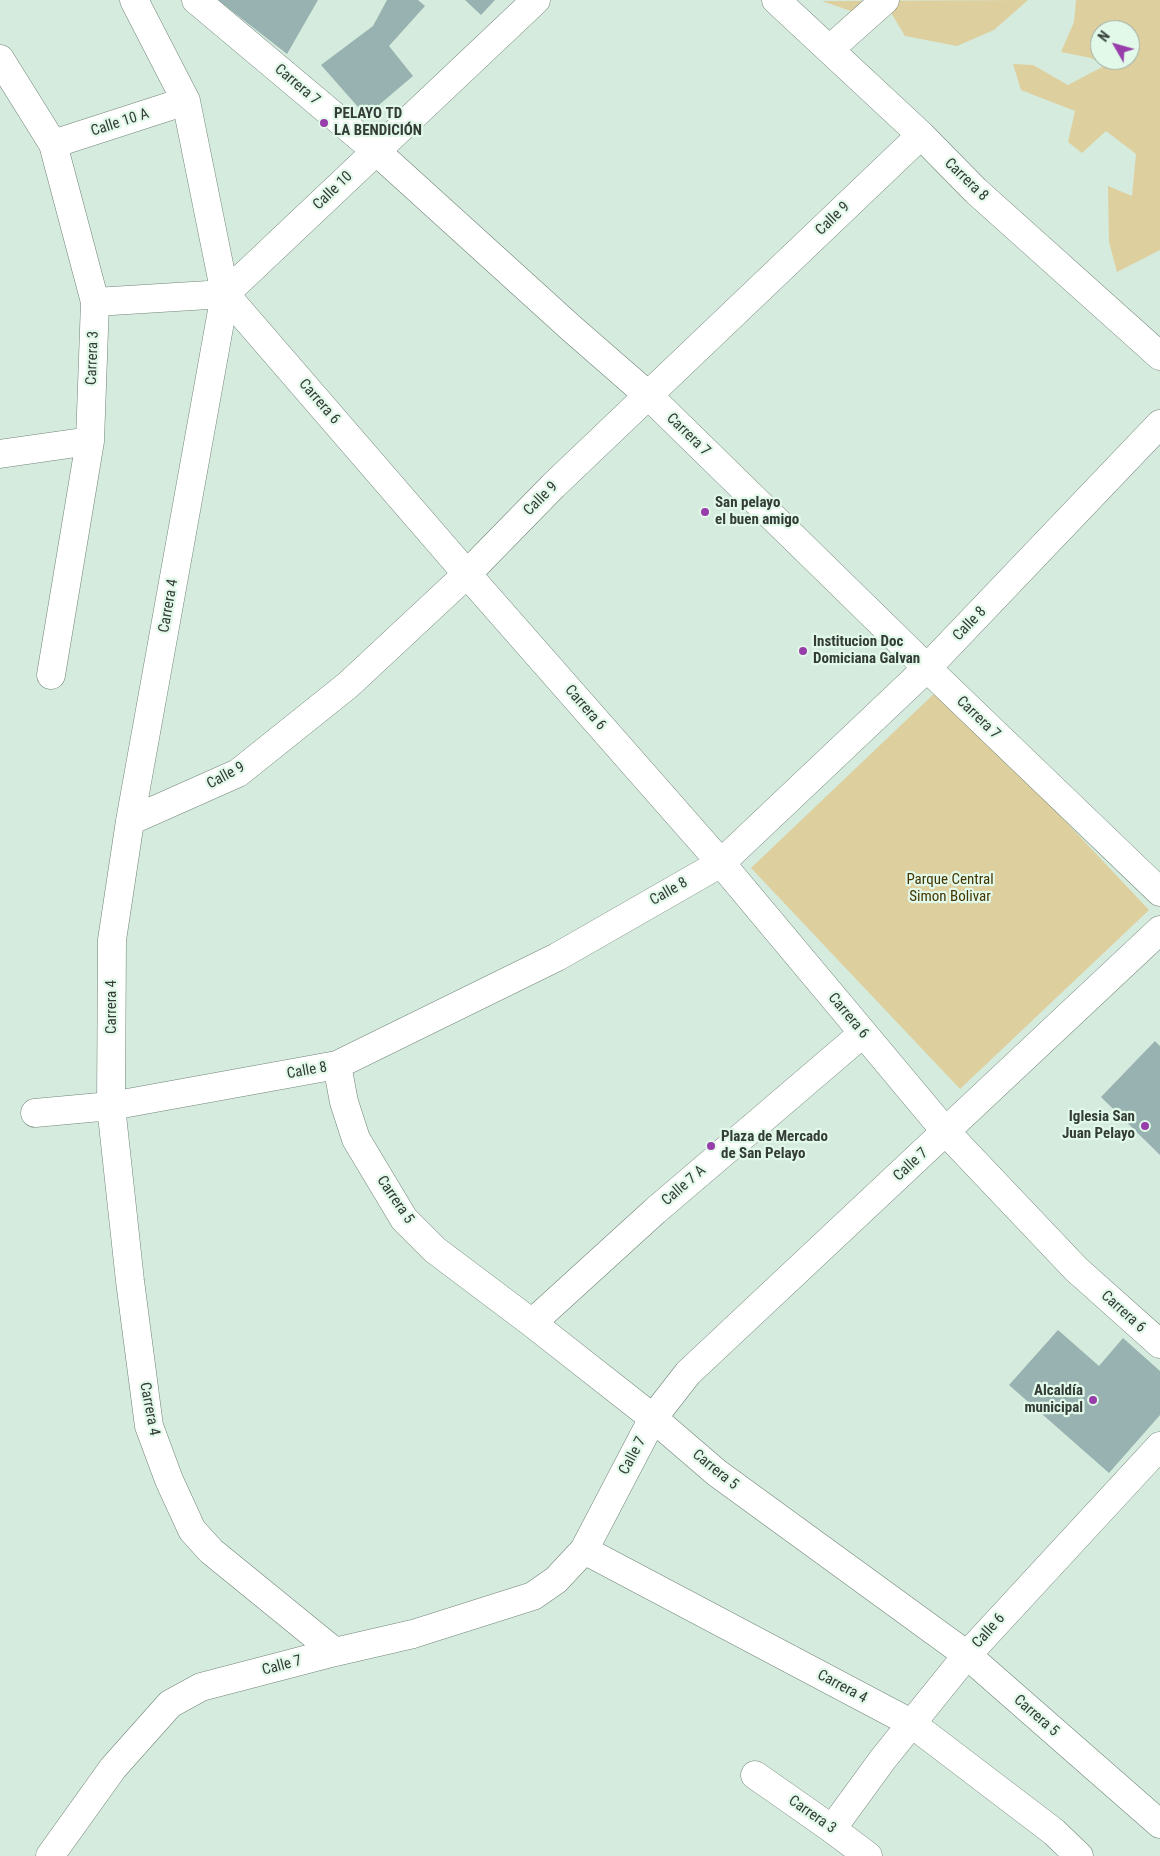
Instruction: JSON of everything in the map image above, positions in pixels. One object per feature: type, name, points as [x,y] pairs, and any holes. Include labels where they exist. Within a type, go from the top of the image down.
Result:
[{"type":"street","name":"Carrera 6","points":[[134,0],[186,101],[225,294],[467,574],[721,863],[862,1034],[946,1132],[1076,1269],[1160,1344]]},
{"type":"street","name":"Carrera 7","points":[[196,0],[376,151],[563,322],[649,396],[927,668],[1160,892]]},
{"type":"street","name":"Calle 10","points":[[225,294],[536,0]]},
{"type":"street","name":"Carrera 8","points":[[776,0],[921,135],[976,191],[1160,356]]},
{"type":"street","points":[[830,49],[885,0]]},
{"type":"street","name":"Carrera 3","points":[[0,59],[53,144],[96,302],[90,441],[51,675]]},
{"type":"street","name":"Calle 10 A","points":[[53,144],[186,101]]},
{"type":"street","name":"Calle 9","points":[[130,821],[238,773],[348,685],[467,574],[553,486],[921,135]]},
{"type":"street","points":[[96,302],[225,294]]},
{"type":"street","name":"Carrera 4","points":[[225,294],[130,821],[112,940],[111,1106],[130,1281],[149,1426],[173,1489],[192,1530],[211,1551],[335,1652]]},
{"type":"street","name":"Calle 8","points":[[35,1113],[111,1106],[337,1065],[556,957],[721,863],[927,668],[1160,424]]},
{"type":"street","points":[[0,454],[90,441]]},
{"type":"street","name":"Calle 7","points":[[50,1856],[113,1768],[170,1704],[201,1687],[413,1634],[533,1596],[556,1580],[584,1550],[653,1418],[688,1373],[1160,930]]},
{"type":"street","name":"Calle 7 A","points":[[532,1323],[662,1205],[862,1034]]},
{"type":"street","name":"Carrera 5","points":[[337,1065],[344,1102],[356,1139],[404,1219],[435,1250],[653,1418],[717,1473],[967,1656],[1160,1824]]},
{"type":"street","name":"Calle 6","points":[[832,1829],[911,1723],[967,1656],[1160,1446]]},
{"type":"street","name":"Carrera 4","points":[[584,1550],[911,1723],[1054,1832],[1079,1856]]},
{"type":"street","name":"Carrera 3","points":[[755,1775],[868,1856]]},
{"type":"green space","points":[[1028,0],[994,30],[957,46],[905,36],[884,1],[851,11],[822,1]]},
{"type":"green space","points":[[1076,0],[1160,0],[1160,250],[1117,272],[1109,242],[1108,186],[1132,196],[1136,154],[1106,131],[1082,153],[1068,142],[1075,111],[1021,90],[1013,64],[1033,65],[1068,85],[1096,70],[1140,70],[1140,20],[1090,20],[1090,58],[1061,52],[1074,22]]},
{"type":"green space","name":"Parque Central Simon Bolivar","points":[[940,688],[1149,910],[960,1089],[751,868]]},
{"type":"building","points":[[218,0],[318,0],[287,54]]},
{"type":"building","points":[[387,0],[418,0],[425,6],[389,46],[413,76],[366,116],[321,65],[373,26]]},
{"type":"building","points":[[465,0],[495,0],[481,15]]},
{"type":"building","name":"Iglesia San Juan Pelayo","points":[[1155,1041],[1160,1046],[1160,1155],[1101,1097]]},
{"type":"building","name":"Alcaldía municipal","points":[[1058,1330],[1099,1366],[1123,1338],[1160,1371],[1160,1415],[1109,1473],[1009,1385]]},
{"type":"place","name":"PELAYO TD LA BENDICIÓN","points":[[324,123]]},
{"type":"place","name":"San pelayo el buen amigo","points":[[705,512]]},
{"type":"place","name":"Institucion Doc Domiciana Galvan","points":[[803,651]]},
{"type":"place","name":"Iglesia San Juan Pelayo","points":[[1145,1126]]},
{"type":"place","name":"Plaza de Mercado de San Pelayo","points":[[711,1146]]},
{"type":"place","name":"Alcaldía municipal","points":[[1093,1400]]}]
